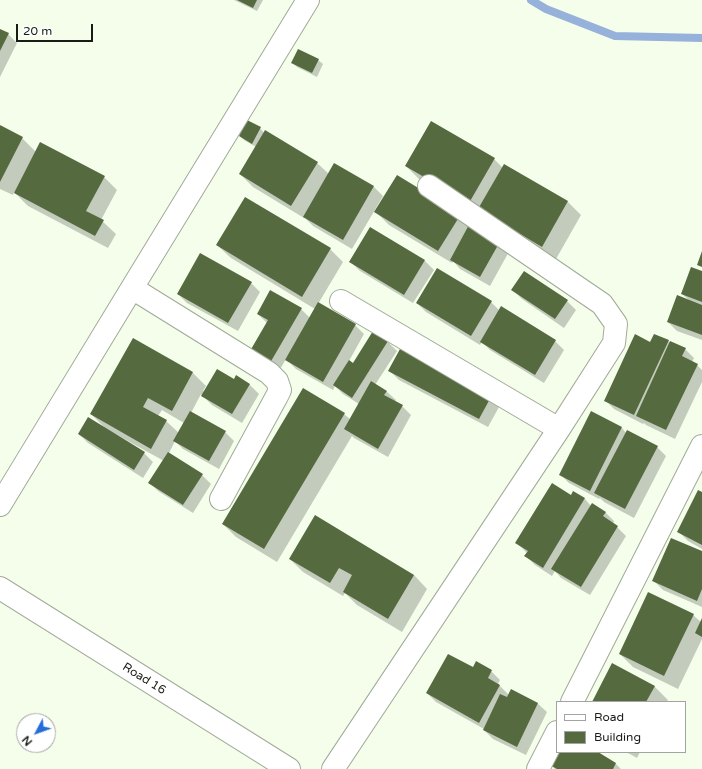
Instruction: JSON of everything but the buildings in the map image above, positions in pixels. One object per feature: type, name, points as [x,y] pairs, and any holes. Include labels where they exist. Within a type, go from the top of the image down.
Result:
[{"type":"street","points":[[0,505],[308,0]]},
{"type":"street","points":[[333,769],[559,429],[614,343],[616,324],[602,304],[430,186]]},
{"type":"street","points":[[132,288],[269,373],[277,381],[280,390],[221,498]]},
{"type":"street","points":[[340,301],[559,429]]},
{"type":"street","points":[[573,701],[702,446]]},
{"type":"street","name":"Road 16","points":[[0,588],[289,769]]},
{"type":"street","points":[[538,769],[556,734]]},
{"type":"waterway","points":[[531,0],[546,9],[615,36],[702,38]]}]
